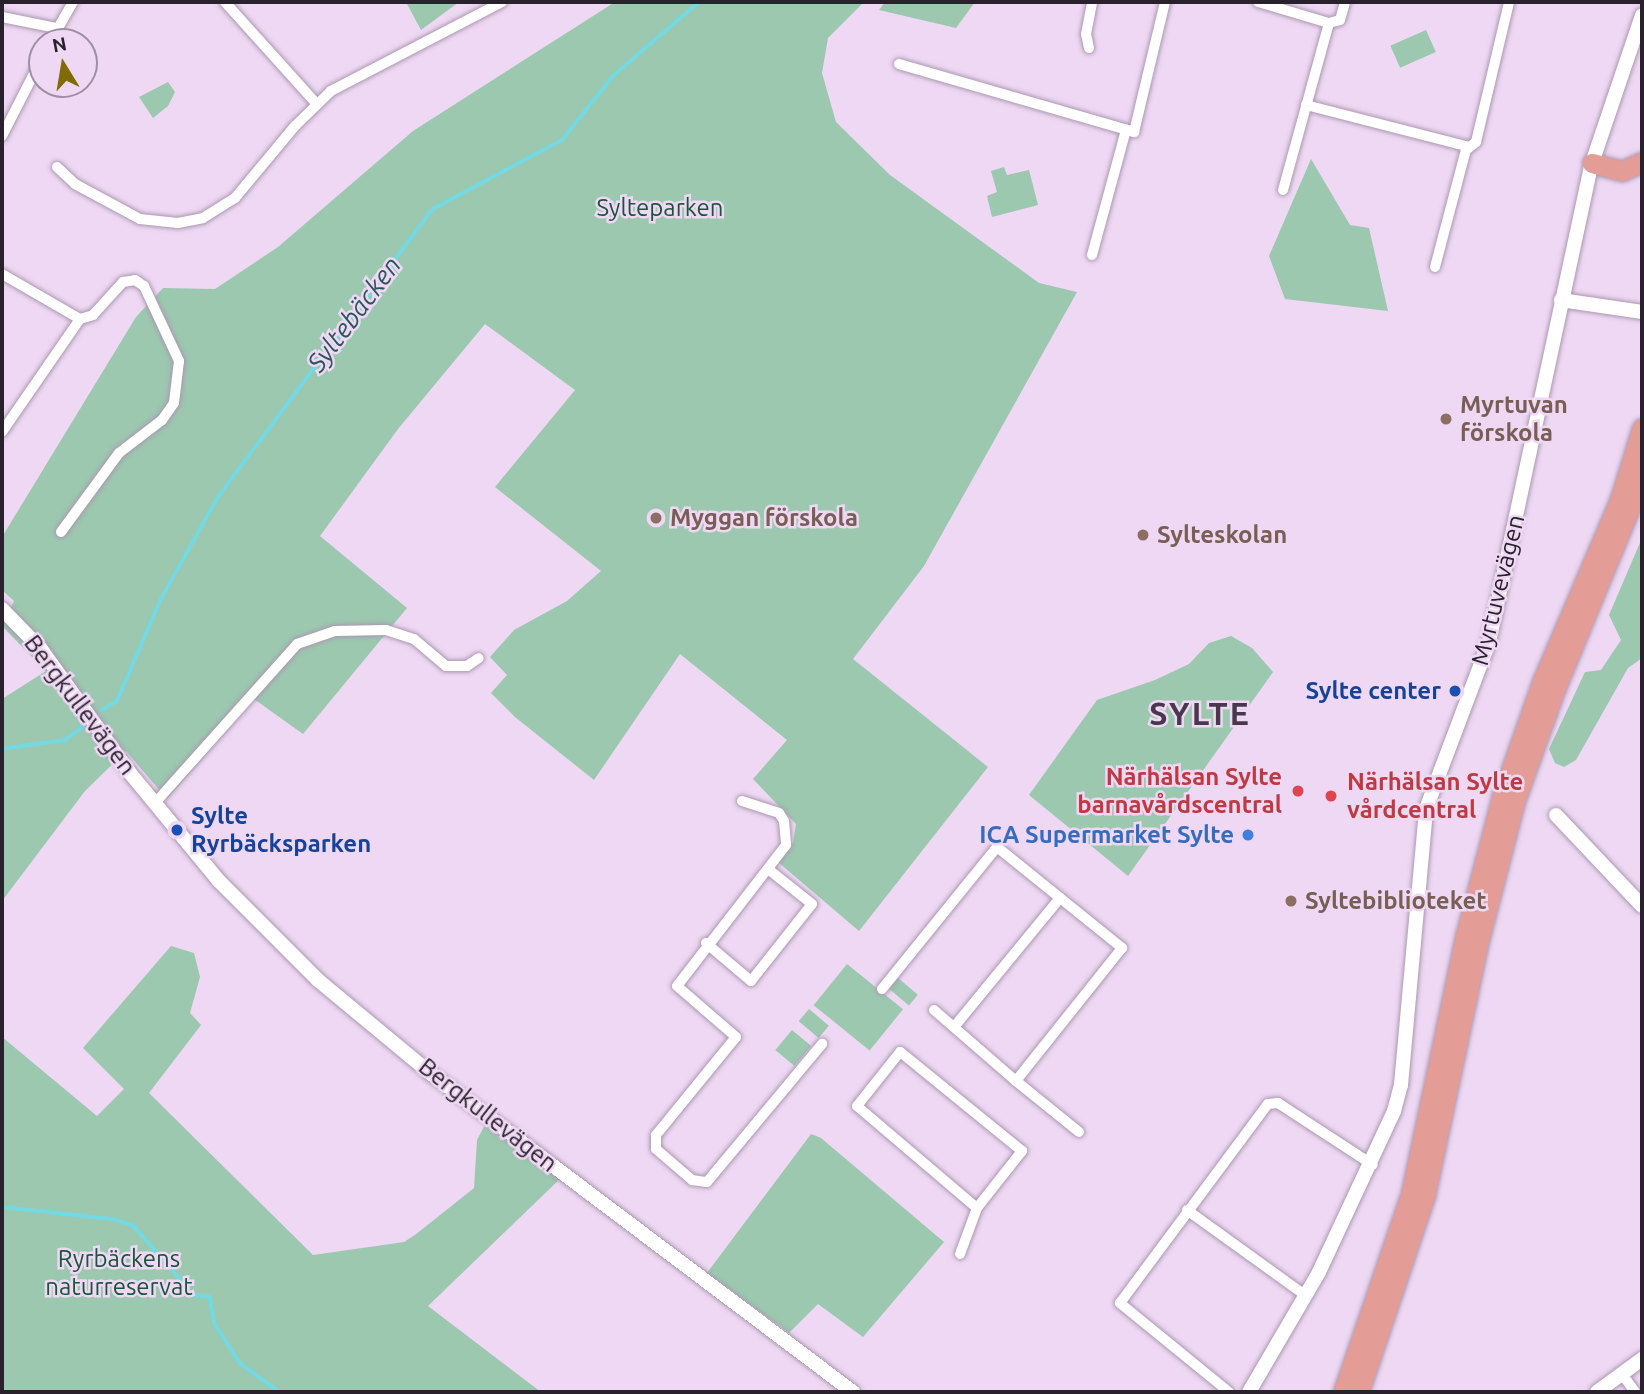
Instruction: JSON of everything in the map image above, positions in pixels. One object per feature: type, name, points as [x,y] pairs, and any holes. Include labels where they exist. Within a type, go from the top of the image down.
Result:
[{"type":"highway","points":[[1592,163],[1622,171],[1642,162]]},
{"type":"highway","points":[[1343,1392],[1411,1193],[1465,937],[1502,796],[1542,682],[1620,499],[1642,428]]},
{"type":"highway","points":[[1359,1392],[1396,1291],[1425,1196],[1479,940],[1515,801],[1556,687],[1642,478]]},
{"type":"street","points":[[2,17],[56,28],[74,2]]},
{"type":"street","points":[[225,2],[316,103]]},
{"type":"street","points":[[57,167],[75,184],[140,219],[190,221],[235,198],[316,103],[346,83],[502,2]]},
{"type":"street","points":[[1089,48],[1086,34],[1092,2]]},
{"type":"street","points":[[899,64],[1134,132],[1165,2]]},
{"type":"street","points":[[1258,2],[1329,23],[1340,20],[1345,2]]},
{"type":"street","points":[[1435,267],[1469,147],[1476,142],[1509,2]]},
{"type":"street","name":"Myrtuvevägen","points":[[1249,1392],[1305,1296],[1373,1165],[1401,1085],[1426,809],[1497,611],[1592,163],[1642,15]]},
{"type":"street","points":[[1283,190],[1329,23]]},
{"type":"street","points":[[2,136],[28,85]]},
{"type":"street","points":[[1306,105],[1469,147]]},
{"type":"street","points":[[1093,255],[1126,130]]},
{"type":"street","points":[[2,274],[80,319]]},
{"type":"street","points":[[2,432],[80,319],[93,314],[123,282],[139,282],[152,298],[176,351],[178,380],[169,414],[119,453],[61,532]]},
{"type":"street","points":[[1561,300],[1642,312]]},
{"type":"street","name":"Bergkullevägen","points":[[2,609],[41,649],[155,803],[219,881],[318,980],[430,1073],[853,1392]]},
{"type":"street","points":[[155,803],[297,644],[335,631],[386,630],[414,639],[446,666],[467,667],[479,658]]},
{"type":"street","points":[[743,801],[779,813],[784,821],[786,845],[706,943],[677,986],[736,1037],[656,1135],[662,1155],[692,1180],[708,1182],[822,1044]]},
{"type":"street","points":[[1556,815],[1642,906]]},
{"type":"street","points":[[882,989],[997,847],[1122,948],[1016,1081]]},
{"type":"street","points":[[706,943],[751,981],[812,904],[768,869]]},
{"type":"street","points":[[954,1027],[1059,898]]},
{"type":"street","points":[[934,1010],[1079,1132]]},
{"type":"street","points":[[960,1254],[977,1208],[1022,1151],[900,1052],[857,1106],[977,1208]]},
{"type":"street","points":[[1229,1392],[1120,1303],[1187,1210],[1272,1102],[1373,1165]]},
{"type":"street","points":[[1187,1210],[1305,1296]]},
{"type":"street","points":[[1597,1392],[1642,1359]]},
{"type":"street","points":[[1622,1374],[1635,1392]]},
{"type":"green space","points":[[406,2],[459,2],[421,30]]},
{"type":"green space","name":"Sylteparken","points":[[615,2],[864,2],[828,38],[822,73],[836,122],[890,175],[1039,283],[1077,292],[924,566],[853,659],[988,767],[859,931],[778,862],[793,843],[796,824],[753,779],[787,740],[680,654],[594,780],[515,717],[491,693],[507,675],[490,657],[514,630],[567,601],[601,571],[495,487],[575,390],[485,324],[398,429],[320,536],[407,608],[303,734],[254,699],[167,799],[126,751],[85,791],[2,901],[2,699],[46,671],[2,626],[14,601],[2,590],[2,537],[136,317],[163,288],[215,289],[278,247],[413,131]]},
{"type":"green space","points":[[885,2],[975,2],[956,28],[879,10]]},
{"type":"green space","points":[[1426,30],[1436,52],[1400,68],[1390,46]]},
{"type":"green space","points":[[168,82],[175,92],[168,106],[153,118],[139,97]]},
{"type":"green space","points":[[1311,159],[1350,225],[1369,228],[1388,311],[1285,299],[1269,256]]},
{"type":"green space","points":[[1004,167],[1007,175],[1029,170],[1038,205],[992,217],[987,196],[997,192],[991,171]]},
{"type":"green space","points":[[1642,538],[1642,658],[1628,668],[1576,760],[1564,767],[1555,763],[1549,749],[1585,672],[1601,670],[1621,640],[1609,615]]},
{"type":"green space","points":[[1231,636],[1252,648],[1273,672],[1128,876],[1029,795],[1097,700],[1155,680],[1189,664],[1209,643]]},
{"type":"green space","name":"Ryrbäckens naturreservat","points":[[171,946],[194,953],[200,977],[190,1013],[201,1025],[149,1093],[313,1255],[404,1242],[415,1235],[474,1188],[477,1140],[486,1123],[563,1176],[428,1306],[541,1392],[2,1392],[2,1037],[97,1116],[124,1089],[83,1048]]},
{"type":"green space","points":[[847,964],[903,1009],[870,1050],[814,1005]]},
{"type":"green space","points":[[898,978],[918,995],[909,1005],[889,989]]},
{"type":"green space","points":[[809,1009],[829,1026],[819,1038],[799,1021]]},
{"type":"green space","points":[[792,1030],[811,1046],[794,1066],[775,1050]]},
{"type":"green space","points":[[811,1134],[821,1138],[944,1242],[863,1337],[818,1304],[789,1333],[707,1273]]},
{"type":"waterway","name":"Syltebäcken","points":[[102,710],[117,701],[161,599],[218,497],[433,209],[562,140],[613,76],[699,2]]},
{"type":"waterway","name":"Syltebäcken","points":[[2,749],[65,740],[83,727]]},
{"type":"waterway","points":[[2,1207],[113,1219],[134,1226],[194,1295],[210,1297],[215,1324],[241,1364],[280,1392]]},
{"type":"place","name":"Myrtuvan förskola","points":[[1446,419]]},
{"type":"place","name":"Myggan förskola","points":[[656,518]]},
{"type":"place","name":"Sylteskolan","points":[[1143,535]]},
{"type":"place","name":"Sylte center","points":[[1455,691]]},
{"type":"place","name":"Närhälsan Sylte barnavårdscentral","points":[[1298,791]]},
{"type":"place","name":"Närhälsan Sylte vårdcentral","points":[[1331,796]]},
{"type":"place","name":"Sylte Ryrbäcksparken","points":[[177,830]]},
{"type":"place","name":"ICA Supermarket Sylte","points":[[1248,835]]},
{"type":"place","name":"Syltebiblioteket","points":[[1291,901]]},
{"type":"district","name":"SYLTE","points":[[1200,713]]}]
